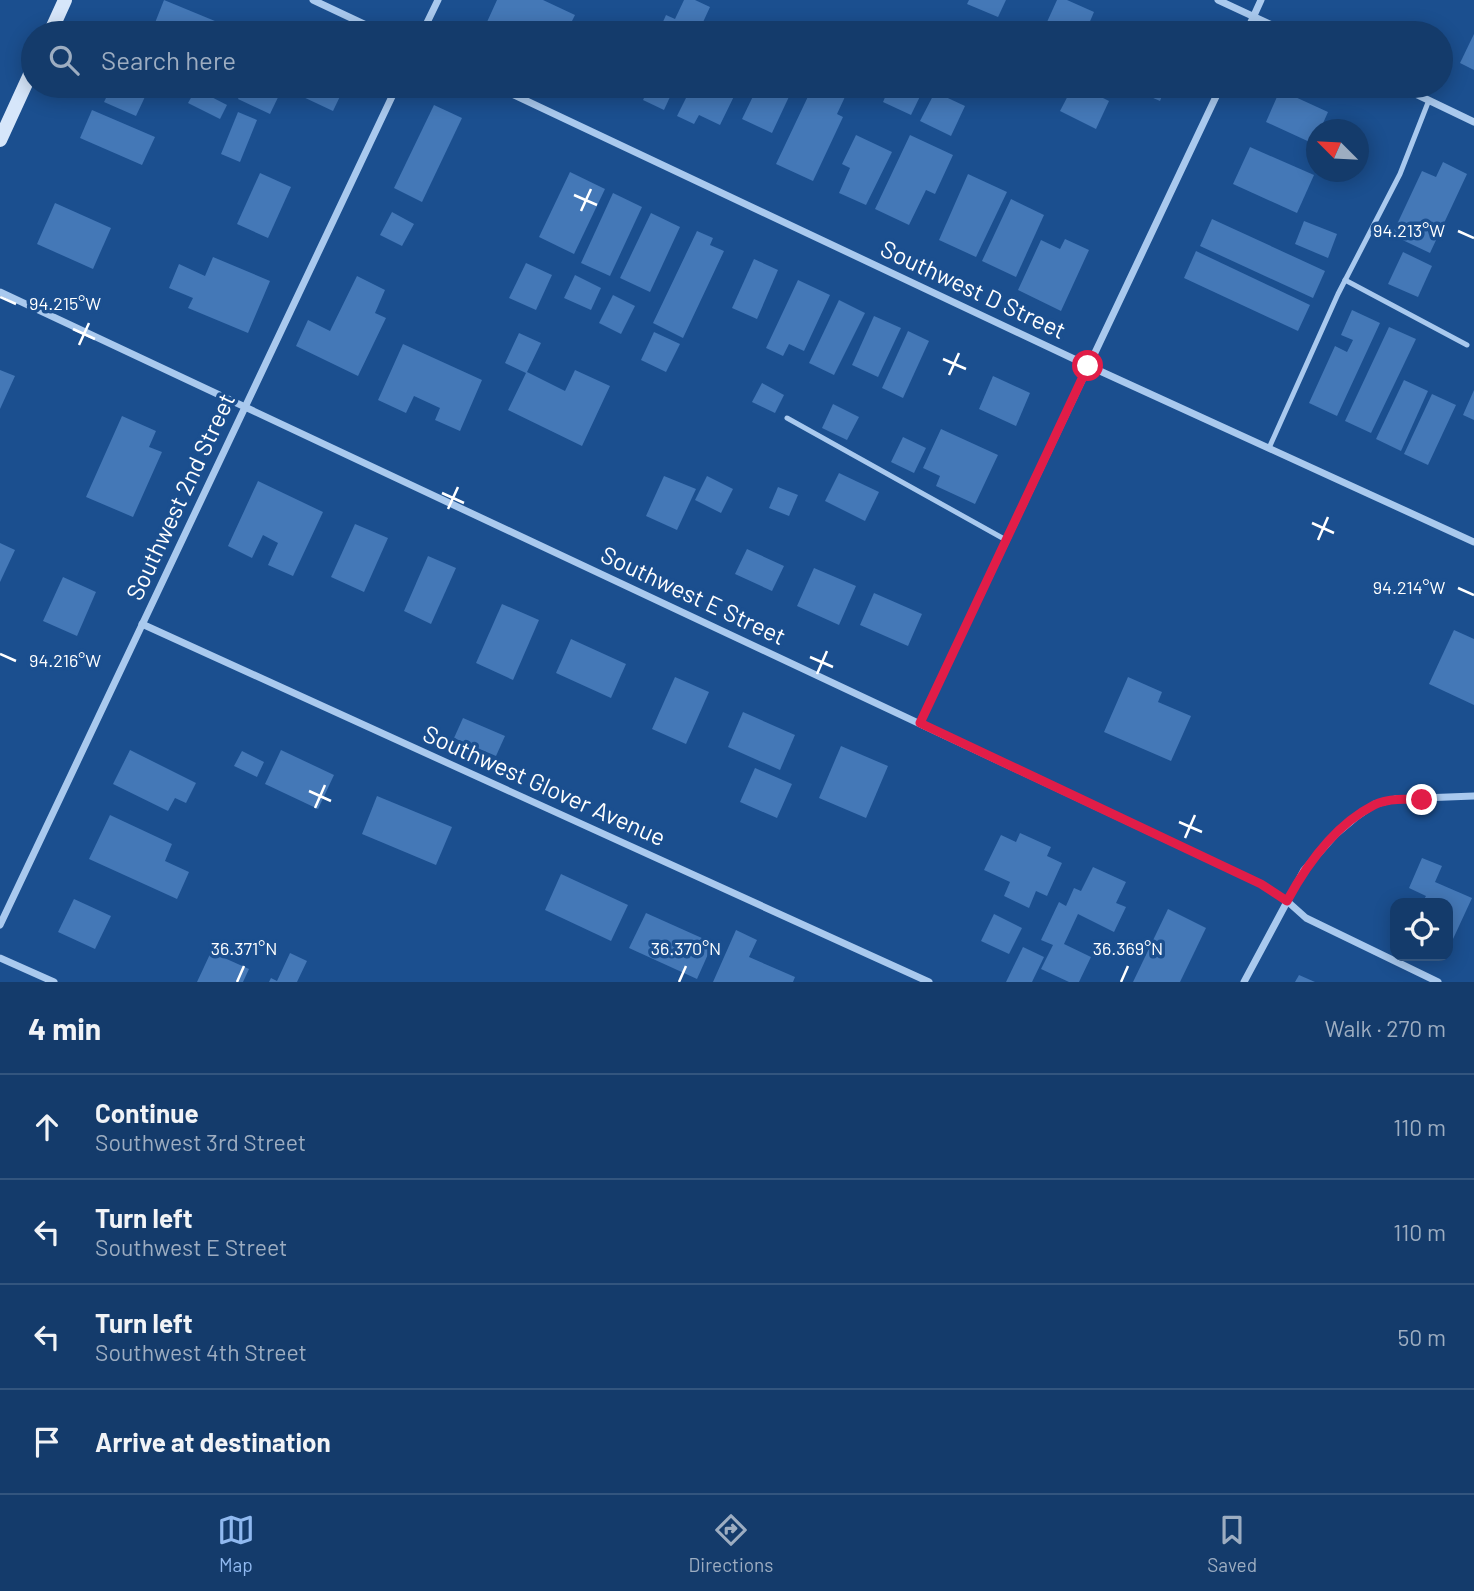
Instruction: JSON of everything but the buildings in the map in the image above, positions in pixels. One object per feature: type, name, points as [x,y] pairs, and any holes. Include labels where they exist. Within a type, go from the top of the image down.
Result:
[{"type":"main road","points":[[55,21],[65,0]]},
{"type":"main road","points":[[0,140],[21,94]]},
{"type":"street","points":[[313,0],[358,21]]},
{"type":"street","points":[[428,21],[438,0]]},
{"type":"street","points":[[1218,0],[1263,21]]},
{"type":"street","points":[[1252,21],[1261,0]]},
{"type":"street","name":"Southwest 2nd Street","points":[[0,925],[391,98]]},
{"type":"street","name":"Southwest D Street","points":[[520,98],[1088,366],[1474,542]]},
{"type":"street","points":[[920,723],[1215,98]]},
{"type":"street","points":[[1425,98],[1474,121]]},
{"type":"street","name":"Southwest E Street","points":[[0,292],[244,409],[1261,884],[1287,901],[1306,918],[1438,982]]},
{"type":"street","name":"Southwest Glover Avenue","points":[[142,624],[929,982]]},
{"type":"street","points":[[1244,982],[1304,870],[1320,850],[1355,818],[1375,804],[1396,799],[1474,796]]},
{"type":"street","points":[[0,958],[54,982]]},
{"type":"lane","points":[[1269,449],[1345,280],[1400,174],[1429,100]]},
{"type":"lane","points":[[1345,280],[1467,345]]},
{"type":"lane","points":[[787,418],[1006,540]]},
{"type":"route","points":[[1088,366],[920,723],[1261,884],[1287,901],[1304,870],[1320,850],[1355,818],[1375,804],[1396,799],[1422,800]]}]
